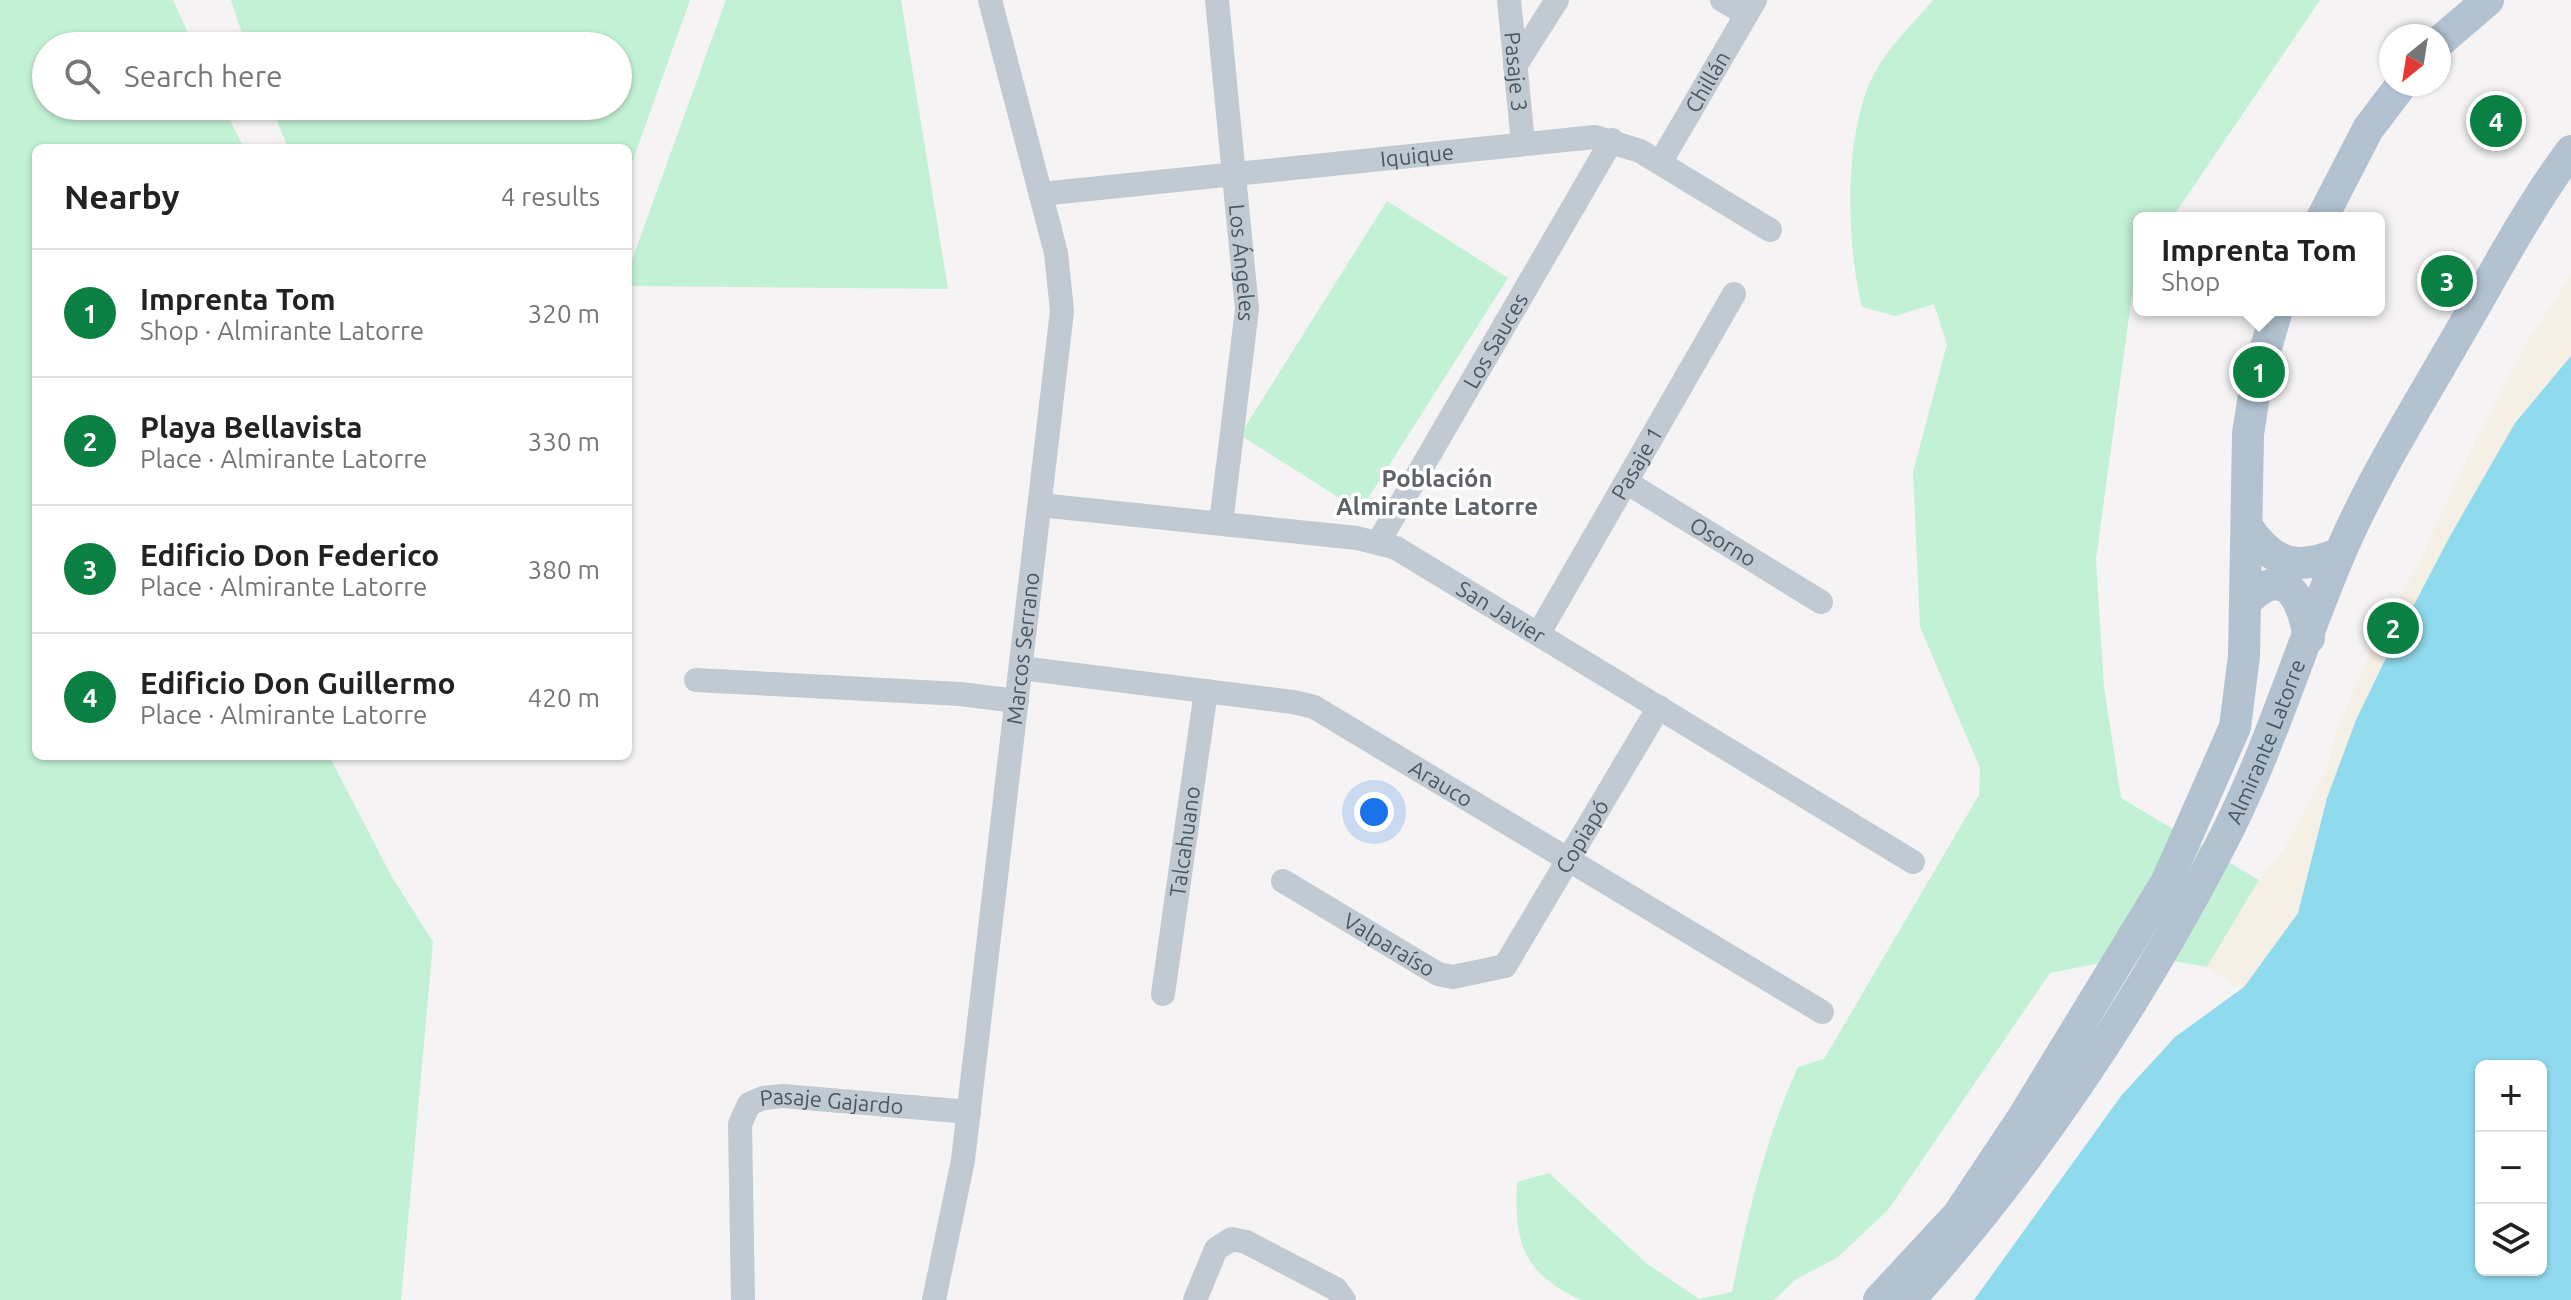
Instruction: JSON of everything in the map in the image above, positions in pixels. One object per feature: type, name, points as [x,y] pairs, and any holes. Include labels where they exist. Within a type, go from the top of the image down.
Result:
[{"type":"main road","points":[[2451,32],[2488,0]]},
{"type":"main road","points":[[2325,212],[2368,129],[2393,96]]},
{"type":"main road","name":"Almirante Latorre","points":[[1909,1300],[1988,1211],[2132,998],[2220,848],[2309,638],[2340,553],[2386,459],[2533,205],[2571,151]]},
{"type":"main road","name":"Almirante Latorre","points":[[1879,1300],[1958,1215],[2022,1119],[2167,881],[2235,727],[2242,689],[2248,528],[2246,476],[2251,408],[2275,316]]},
{"type":"main road","points":[[2248,528],[2260,545],[2287,563],[2318,563],[2340,553]]},
{"type":"main road","points":[[2245,603],[2259,587],[2271,583],[2288,588],[2298,596],[2304,608],[2309,638]]},
{"type":"street","name":"Marcos Serrano","points":[[934,1300],[956,1204],[969,1112],[1062,311],[1060,271],[990,0]]},
{"type":"street","name":"Los Ángeles","points":[[1217,0],[1247,309],[1221,523]]},
{"type":"street","name":"Pasaje 3","points":[[1509,0],[1523,143]]},
{"type":"street","points":[[1515,66],[1540,12],[1557,0]]},
{"type":"street","points":[[1722,0],[1750,7]]},
{"type":"street","name":"Chillán","points":[[1660,163],[1750,7]]},
{"type":"street","name":"Iquique","points":[[1041,194],[1578,137],[1612,140],[1660,163],[1770,230]]},
{"type":"street","name":"Los Sauces","points":[[1378,543],[1612,140]]},
{"type":"street","name":"Pasaje 1","points":[[1539,633],[1734,294]]},
{"type":"street","name":"Osorno","points":[[1626,482],[1821,602]]},
{"type":"street","name":"San Javier","points":[[1040,505],[1378,543],[1413,556],[1913,862]]},
{"type":"street","name":"Arauco","points":[[1021,668],[1314,707],[1822,1012]]},
{"type":"street","points":[[696,680],[960,694],[1017,701]]},
{"type":"street","name":"Talcahuano","points":[[1163,994],[1206,691]]},
{"type":"street","name":"Copiapó","points":[[1505,966],[1659,707]]},
{"type":"street","name":"Valparaíso","points":[[1283,881],[1438,974],[1453,977],[1505,966]]},
{"type":"street","name":"Pasaje Gajardo","points":[[743,1300],[740,1124],[749,1104],[763,1098],[783,1096],[969,1112]]},
{"type":"street","points":[[1195,1300],[1212,1255],[1226,1241],[1246,1242],[1342,1297]]},
{"type":"green space","points":[[0,0],[173,0],[188,32],[32,32],[32,120],[230,120],[242,144],[32,144],[32,760],[331,760],[392,877],[433,942],[401,1300],[0,1300]]},
{"type":"green space","points":[[231,0],[690,0],[632,163],[632,144],[286,144],[277,120],[632,120],[632,32],[241,32]]},
{"type":"green space","points":[[726,0],[901,0],[948,289],[632,286],[632,260]]},
{"type":"green space","points":[[1933,0],[2320,0],[2176,212],[2133,212],[2133,287],[2096,559],[2104,687],[2121,798],[2259,880],[2207,967],[2140,955],[2050,973],[1888,1210],[1838,1257],[1795,1280],[1774,1300],[1581,1300],[1546,1279],[1526,1254],[1518,1222],[1517,1182],[1549,1173],[1646,1263],[1699,1299],[1732,1292],[1759,1177],[1798,1067],[1824,1059],[1979,795],[1980,768],[1920,627],[1913,472],[1947,344],[1934,304],[1895,316],[1862,307],[1853,252],[1850,188],[1857,125],[1875,72]]},
{"type":"green space","points":[[1387,201],[1508,278],[1360,511],[1240,435]]},
{"type":"sand","points":[[2571,275],[2571,356],[2515,423],[2450,536],[2383,664],[2356,720],[2327,798],[2298,913],[2244,987],[2234,986],[2207,967],[2259,880],[2284,849],[2325,773],[2337,730],[2374,643],[2421,558],[2476,439],[2526,344]]},
{"type":"water","points":[[2571,356],[2571,1300],[1974,1300],[2121,1096],[2175,1037],[2244,987],[2298,913],[2327,798],[2356,720],[2450,536],[2515,423]]},
{"type":"place","name":"Edificio Don Guillermo","points":[[2496,121]]},
{"type":"place","name":"Edificio Don Federico","points":[[2447,281]]},
{"type":"place","name":"Imprenta Tom","points":[[2259,372]]},
{"type":"place","name":"Playa Bellavista","points":[[2393,628]]},
{"type":"district","name":"Población Almirante Latorre","points":[[1437,493]]}]
